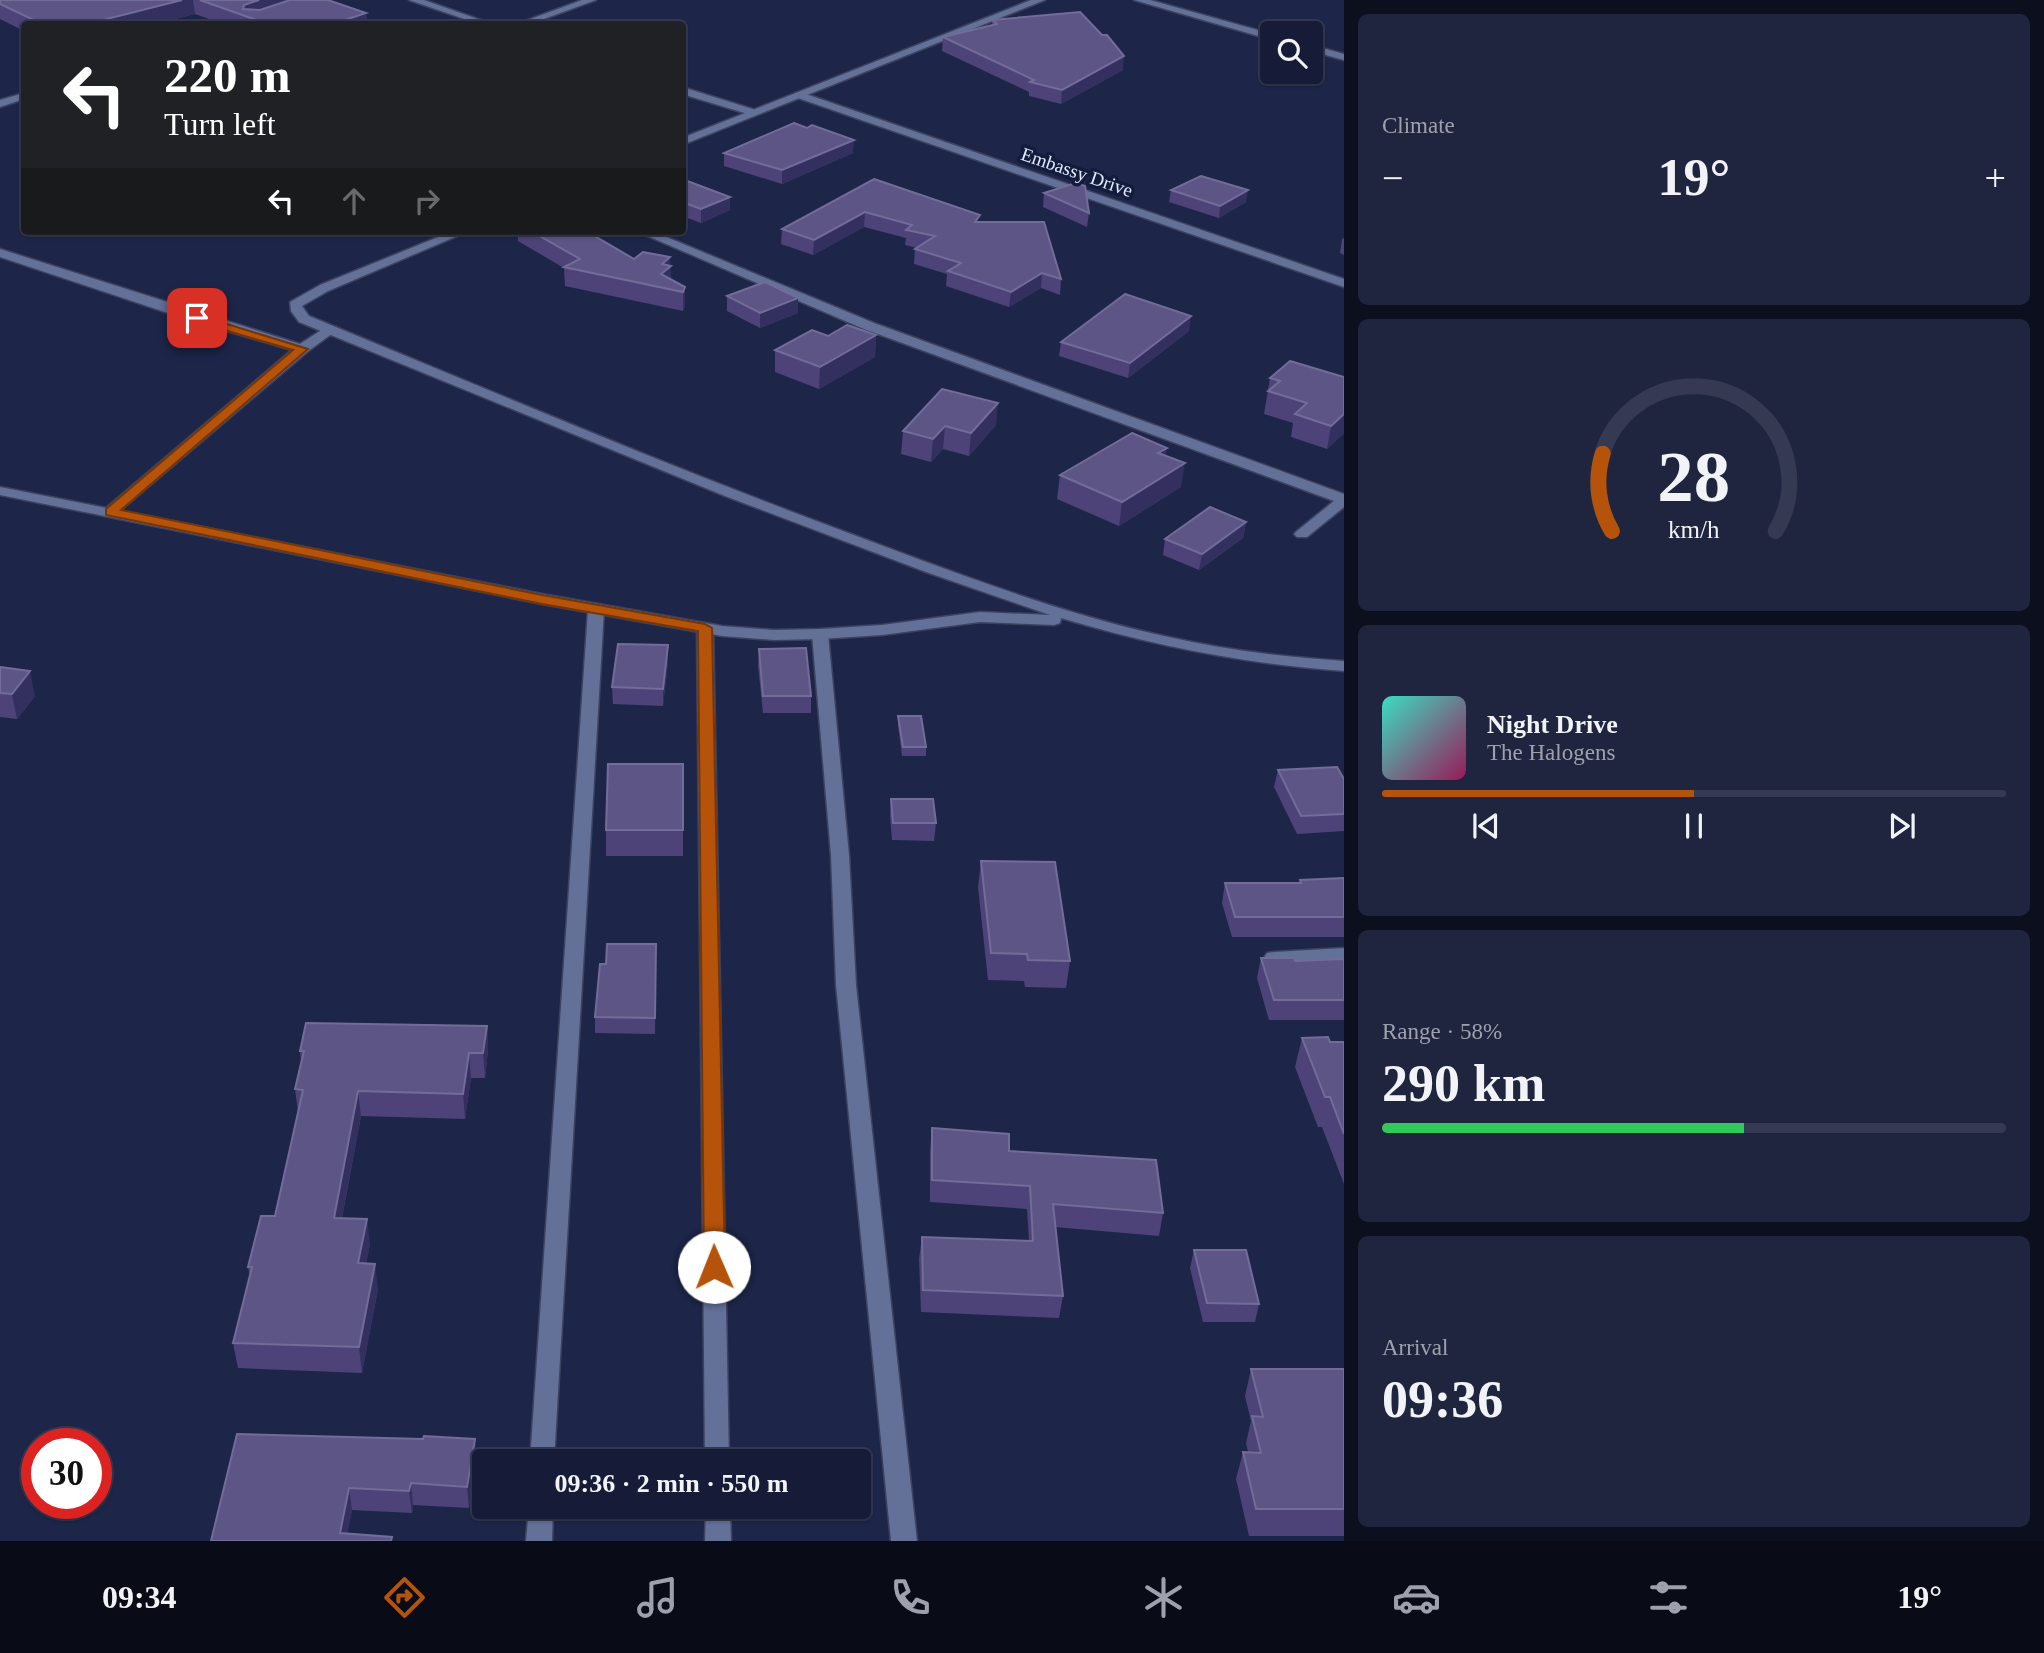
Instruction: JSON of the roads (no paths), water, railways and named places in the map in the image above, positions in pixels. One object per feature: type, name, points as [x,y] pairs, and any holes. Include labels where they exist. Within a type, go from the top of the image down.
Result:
[{"type":"street","points":[[414,0],[478,21]]},
{"type":"street","points":[[531,21],[591,0]]},
{"type":"street","points":[[686,140],[1040,0]]},
{"type":"street","points":[[1139,0],[1260,34]]},
{"type":"street","points":[[1323,51],[1344,57]]},
{"type":"street","points":[[686,91],[755,113]]},
{"type":"street","name":"Embassy Drive","points":[[799,95],[1344,283]]},
{"type":"street","points":[[0,104],[21,97]]},
{"type":"street","points":[[453,235],[324,288],[295,305],[297,311],[304,318],[331,330],[663,467],[970,584],[1106,628]]},
{"type":"street","points":[[652,235],[869,326],[1344,500]]},
{"type":"street","points":[[0,253],[197,318],[302,349]]},
{"type":"street","points":[[110,512],[302,349],[331,330]]},
{"type":"street","points":[[0,491],[596,610],[705,628],[774,635],[820,634],[882,630],[994,616],[1042,619],[1106,628],[1196,648],[1317,665],[1344,666]]},
{"type":"street","points":[[1302,534],[1344,500]]},
{"type":"street","points":[[963,618],[973,602],[970,584]]},
{"type":"street","points":[[543,1449],[596,610]]},
{"type":"street","points":[[705,628],[717,1449]]},
{"type":"street","points":[[820,634],[840,855],[846,985],[904,1541]]},
{"type":"street","points":[[1274,958],[1344,954]]},
{"type":"street","points":[[539,1541],[540,1519]]},
{"type":"street","points":[[718,1519],[718,1541]]}]
